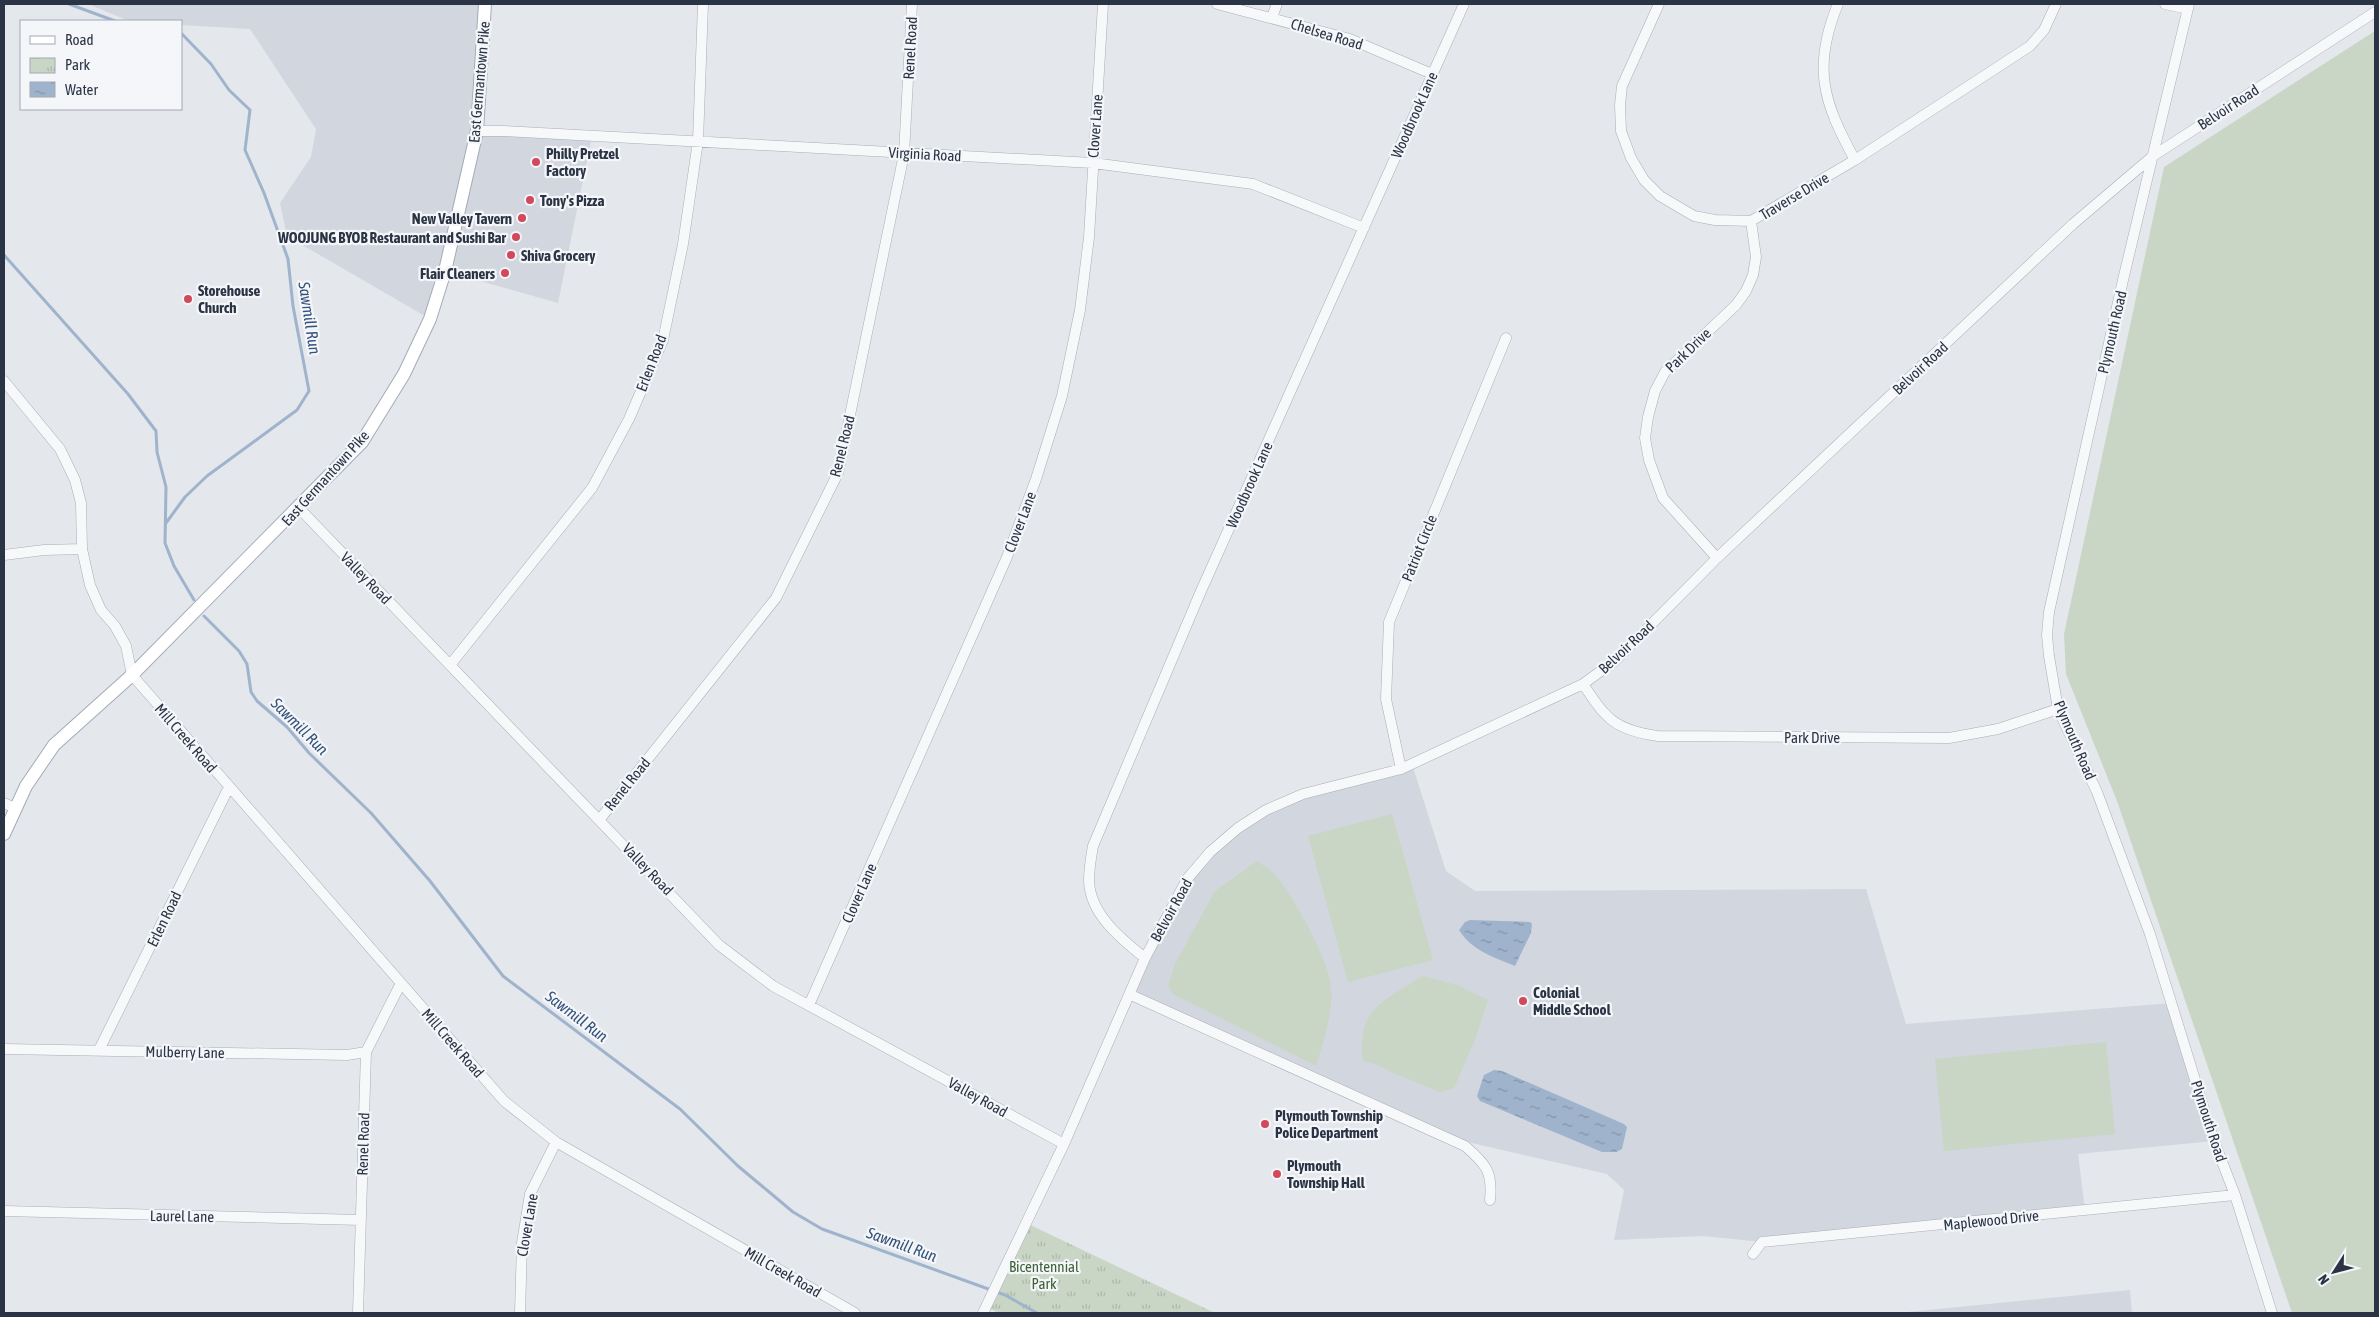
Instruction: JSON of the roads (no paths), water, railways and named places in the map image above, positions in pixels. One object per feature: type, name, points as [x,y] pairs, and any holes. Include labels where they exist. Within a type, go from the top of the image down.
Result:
[{"type":"main road","name":"East Germantown Pike","points":[[4,834],[10,805],[54,745],[132,675],[299,508],[362,442],[404,374],[430,319],[445,271],[477,132],[485,4]]},
{"type":"street","name":"Erlen Road","points":[[450,665],[592,488],[629,419],[663,340],[683,244],[698,141],[702,4]]},
{"type":"street","name":"Renel Road","points":[[600,819],[776,598],[838,473],[904,154],[912,4]]},
{"type":"street","name":"Clover Lane","points":[[809,1005],[1007,557],[1036,479],[1062,396],[1080,310],[1089,237],[1103,4]]},
{"type":"street","name":"Chelsea Road","points":[[1217,4],[1350,39],[1432,74]]},
{"type":"street","points":[[1272,17],[1278,4]]},
{"type":"street","name":"Woodbrook Lane","points":[[1145,958],[1116,934],[1093,901],[1089,882],[1093,846],[1201,591],[1464,4]]},
{"type":"street","name":"Traverse Drive","points":[[1660,4],[1622,86],[1620,105],[1621,130],[1630,158],[1644,180],[1660,196],[1677,208],[1694,216],[1715,220],[1751,221],[1855,160],[2030,46],[2044,30],[2056,4]]},
{"type":"street","points":[[1838,4],[1826,37],[1822,56],[1823,75],[1840,132],[1855,160]]},
{"type":"street","points":[[2165,4],[2188,6]]},
{"type":"street","name":"Plymouth Road","points":[[2188,6],[2049,612],[2047,635],[2058,709],[2097,792],[2150,934],[2214,1142],[2234,1196],[2272,1313]]},
{"type":"street","name":"Belvoir Road","points":[[983,1313],[1064,1144],[1145,958],[1187,879],[1210,852],[1238,828],[1266,810],[1303,794],[1402,769],[1583,684],[1616,660],[1717,558],[2073,224],[2153,156],[2375,12]]},
{"type":"street","name":"Virginia Road","points":[[477,132],[497,131],[698,141],[904,154],[1093,163],[1253,184],[1364,228]]},
{"type":"street","name":"Park Drive","points":[[1717,558],[1663,498],[1649,460],[1645,438],[1655,391],[1665,372],[1736,305],[1746,292],[1756,257],[1751,221]]},
{"type":"street","name":"Patriot Circle","points":[[1402,769],[1386,699],[1389,622],[1506,338]]},
{"type":"street","points":[[4,382],[60,449],[75,480],[81,503],[82,549],[90,585],[101,610],[115,626],[126,646],[132,675]]},
{"type":"street","name":"Valley Road","points":[[299,508],[720,945],[773,986],[1064,1144]]},
{"type":"street","points":[[4,555],[44,550],[82,549]]},
{"type":"street","name":"Mill Creek Road","points":[[132,675],[504,1101],[556,1142],[850,1312]]},
{"type":"street","name":"Park Drive","points":[[1583,684],[1600,710],[1617,725],[1635,733],[1658,736],[1949,738],[1998,729],[2058,709]]},
{"type":"street","name":"Erlen Road","points":[[99,1050],[229,787]]},
{"type":"street","name":"Renel Road","points":[[358,1313],[366,1052],[401,983]]},
{"type":"street","points":[[1130,994],[1465,1146],[1487,1168],[1492,1183],[1490,1200]]},
{"type":"street","name":"Mulberry Lane","points":[[4,1049],[348,1055],[366,1052]]},
{"type":"street","name":"Clover Lane","points":[[520,1313],[522,1243],[530,1194],[556,1142]]},
{"type":"street","name":"Maplewood Drive","points":[[1753,1254],[1762,1242],[2234,1196]]},
{"type":"street","name":"Laurel Lane","points":[[4,1211],[361,1220]]},
{"type":"water","points":[[1470,920],[1530,922],[1532,924],[1531,933],[1515,966],[1491,956],[1477,948],[1464,937],[1459,930],[1465,922]]},
{"type":"water","points":[[1494,1070],[1502,1071],[1624,1124],[1627,1127],[1622,1149],[1616,1152],[1602,1152],[1480,1101],[1477,1096],[1484,1075]]},
{"type":"waterway","name":"Sawmill Run","points":[[69,4],[112,20]]},
{"type":"waterway","name":"Sawmill Run","points":[[166,523],[185,497],[207,476],[297,410],[309,391],[293,306],[288,259],[264,193],[245,150],[250,110],[229,90],[211,64],[182,34]]},
{"type":"waterway","points":[[4,255],[128,394],[156,431],[157,452],[166,487],[165,543],[174,566],[194,600]]},
{"type":"waterway","name":"Sawmill Run","points":[[204,616],[239,651],[247,664],[251,692],[257,701],[287,727],[309,753],[371,813],[430,881],[503,976],[680,1109],[738,1166],[793,1212],[822,1229],[1005,1295],[1037,1313]]},
{"type":"place","name":"Philly Pretzel Factory","points":[[536,162]]},
{"type":"place","name":"Tony's Pizza","points":[[530,200]]},
{"type":"place","name":"New Valley Tavern","points":[[522,218]]},
{"type":"place","name":"WOOJUNG BYOB Restaurant and Sushi Bar","points":[[516,237]]},
{"type":"place","name":"Shiva Grocery","points":[[511,255]]},
{"type":"place","name":"Flair Cleaners","points":[[505,273]]},
{"type":"place","name":"Storehouse Church","points":[[188,299]]},
{"type":"place","name":"Colonial Middle School","points":[[1523,1001]]},
{"type":"place","name":"Plymouth Township Police Department","points":[[1265,1124]]},
{"type":"place","name":"Plymouth Township Hall","points":[[1277,1174]]},
{"type":"park label","name":"Bicentennial Park","points":[[1044,1274]]}]
